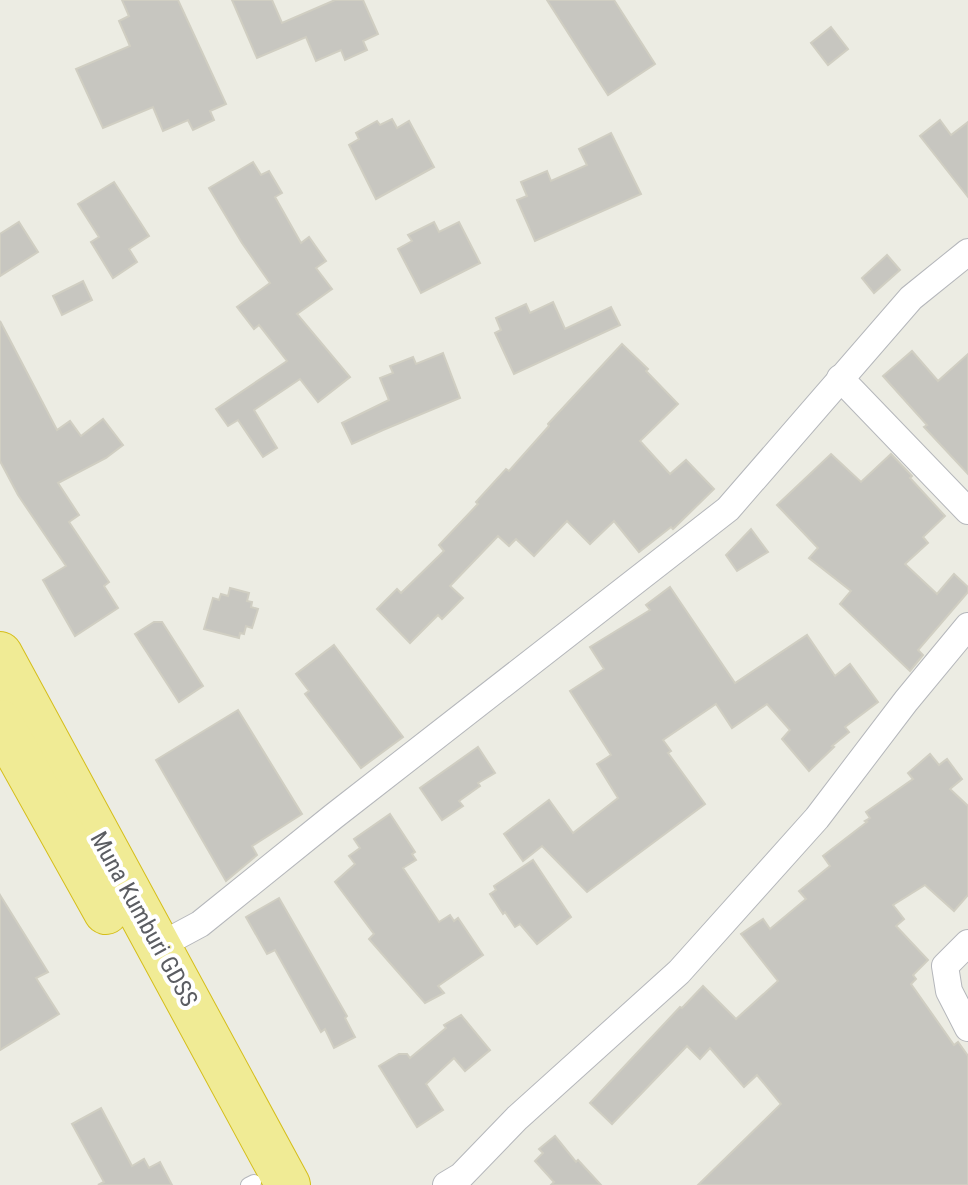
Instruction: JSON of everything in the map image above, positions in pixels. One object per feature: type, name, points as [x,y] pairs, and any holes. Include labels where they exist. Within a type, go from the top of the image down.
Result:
[{"type":"highway","name":"Muna Kumburi GDSS","points":[[0,654],[159,946],[261,1184]]},
{"type":"highway","name":"Muna Kumburi GDSS","points":[[0,722],[261,1184]]},
{"type":"street","points":[[159,946],[200,924],[728,509],[911,298],[968,252]]},
{"type":"street","points":[[840,378],[968,511]]},
{"type":"street","points":[[446,1185],[461,1176],[517,1118],[679,972],[817,818],[968,626]]},
{"type":"street","points":[[968,943],[945,966],[949,991],[968,1028]]},
{"type":"building","points":[[122,0],[178,0],[226,104],[210,111],[214,120],[193,130],[188,120],[163,131],[153,107],[103,128],[76,69],[130,46],[119,21],[129,16]]},
{"type":"building","points":[[232,0],[272,0],[282,23],[335,0],[363,0],[378,34],[363,41],[367,50],[345,60],[341,50],[316,61],[306,37],[257,58]]},
{"type":"building","points":[[547,0],[614,0],[655,64],[608,95]]},
{"type":"building","points":[[831,27],[848,49],[828,65],[811,43]]},
{"type":"building","points":[[392,119],[397,128],[409,121],[434,167],[376,199],[349,145],[359,139],[356,133],[377,121],[380,125]]},
{"type":"building","points":[[940,120],[951,135],[968,122],[968,197],[920,136]]},
{"type":"building","points":[[611,133],[641,194],[535,241],[517,200],[527,196],[521,182],[547,171],[551,181],[587,165],[579,149]]},
{"type":"building","points":[[253,162],[261,175],[269,171],[282,193],[275,197],[301,243],[309,237],[326,261],[316,268],[332,289],[297,314],[350,377],[318,402],[300,379],[254,410],[277,448],[263,457],[238,420],[228,426],[216,409],[287,361],[259,325],[254,329],[237,307],[270,283],[209,188]]},
{"type":"building","points":[[114,182],[149,236],[129,249],[137,262],[113,278],[91,242],[99,237],[78,204]]},
{"type":"building","points":[[19,222],[38,252],[0,276],[0,234]]},
{"type":"building","points":[[434,222],[439,232],[459,222],[480,263],[421,293],[398,249],[412,241],[408,235]]},
{"type":"building","points":[[887,255],[900,270],[874,293],[862,278]]},
{"type":"building","points":[[83,281],[92,300],[62,315],[53,296]]},
{"type":"building","points":[[553,302],[565,329],[611,307],[620,325],[514,374],[495,333],[501,330],[496,318],[526,304],[530,313]]},
{"type":"building","points":[[0,321],[57,430],[70,421],[81,436],[103,419],[123,445],[106,458],[58,483],[79,515],[69,522],[109,582],[104,586],[118,608],[75,636],[43,580],[66,566],[18,495],[0,461]]},
{"type":"building","points":[[622,344],[678,404],[640,441],[670,474],[686,460],[714,489],[673,529],[671,527],[639,552],[614,521],[590,544],[567,521],[534,556],[516,539],[509,546],[498,536],[450,586],[463,598],[442,619],[438,615],[410,643],[377,609],[397,589],[401,593],[444,551],[439,545]]},
{"type":"building","points":[[912,351],[938,381],[968,354],[968,474],[924,427],[927,425],[883,376]]},
{"type":"building","points":[[443,353],[460,398],[352,444],[342,423],[389,400],[380,378],[393,373],[390,366],[413,357],[416,364]]},
{"type":"building","points":[[831,454],[861,482],[891,454],[945,516],[923,537],[928,543],[905,564],[937,594],[954,574],[968,587],[968,592],[918,650],[923,655],[910,671],[840,604],[851,591],[809,558],[818,548],[777,505]]},
{"type":"building","points":[[751,529],[768,552],[737,571],[726,555]]},
{"type":"building","points":[[670,587],[735,683],[807,635],[835,676],[850,664],[878,702],[845,727],[849,732],[809,771],[782,739],[790,730],[767,704],[732,728],[716,704],[663,740],[671,751],[668,753],[705,804],[587,892],[542,846],[523,861],[504,834],[549,800],[573,833],[618,798],[597,764],[611,755],[570,691],[604,669],[590,647],[650,610],[646,605]]},
{"type":"building","points":[[230,588],[249,593],[247,601],[252,602],[251,607],[258,609],[252,628],[246,626],[239,638],[204,629],[213,598],[219,600],[221,594],[228,596]]},
{"type":"building","points":[[154,622],[162,622],[203,686],[179,702],[135,634]]},
{"type":"building","points":[[334,645],[403,737],[361,768],[305,694],[309,691],[296,674]]},
{"type":"building","points":[[238,710],[302,814],[252,846],[257,855],[226,881],[156,760]]},
{"type":"building","points":[[478,747],[495,773],[478,783],[480,786],[459,801],[463,806],[442,820],[420,788]]},
{"type":"building","points":[[930,754],[939,765],[947,759],[962,779],[950,789],[968,806],[968,895],[954,911],[925,885],[893,905],[904,919],[896,926],[928,960],[913,975],[916,979],[911,984],[954,1045],[958,1042],[968,1056],[968,1185],[698,1185],[781,1104],[757,1075],[744,1087],[710,1048],[700,1059],[687,1046],[612,1124],[590,1103],[703,986],[736,1019],[778,981],[741,934],[763,919],[770,929],[806,899],[799,891],[830,866],[823,856],[867,822],[870,818],[866,812],[913,779],[908,773]]},
{"type":"building","points":[[390,814],[415,852],[412,854],[416,860],[403,868],[439,922],[450,915],[454,921],[458,918],[483,955],[438,986],[444,993],[425,1003],[369,939],[374,934],[335,882],[355,864],[349,856],[360,848],[354,839]]},
{"type":"building","points":[[533,860],[571,917],[537,944],[520,924],[515,927],[490,894],[496,890],[494,886]]},
{"type":"building","points":[[0,895],[48,972],[36,978],[59,1014],[0,1050]]},
{"type":"building","points":[[279,898],[347,1016],[345,1018],[355,1037],[334,1048],[325,1029],[321,1032],[275,950],[267,954],[246,917]]},
{"type":"building","points":[[461,1015],[490,1050],[465,1071],[454,1058],[426,1084],[443,1110],[417,1127],[379,1066],[399,1054],[407,1054],[410,1058],[446,1028],[444,1025]]},
{"type":"building","points":[[101,1108],[132,1166],[144,1159],[149,1168],[160,1162],[172,1185],[98,1185],[104,1182],[72,1124]]},
{"type":"building","points":[[555,1136],[576,1162],[578,1160],[601,1185],[551,1185],[554,1182],[535,1161],[543,1153],[539,1149]]}]
